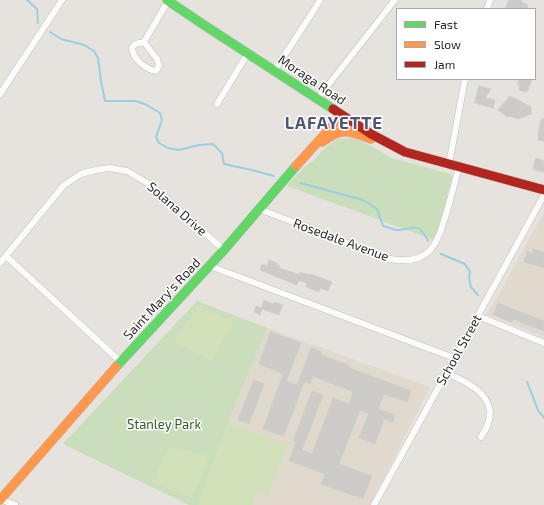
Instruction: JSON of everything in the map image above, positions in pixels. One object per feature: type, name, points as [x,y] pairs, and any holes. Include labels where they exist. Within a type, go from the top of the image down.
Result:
[{"type":"street","points":[[0,94],[62,0]]},
{"type":"street","points":[[275,70],[320,0]]},
{"type":"street","points":[[318,98],[395,0]]},
{"type":"street","points":[[144,42],[157,59],[159,66],[156,71],[150,70],[132,54],[132,48],[135,44],[144,42],[167,1]]},
{"type":"street","name":"Moraga Road","points":[[167,1],[393,147],[405,152],[544,190]]},
{"type":"street","points":[[217,104],[248,53]]},
{"type":"street","points":[[449,164],[465,80]]},
{"type":"street","name":"Saint Mary's Road","points":[[0,500],[121,362],[210,266],[306,154],[342,115]]},
{"type":"street","points":[[306,154],[336,132],[345,131],[358,133],[393,147]]},
{"type":"street","name":"Rosedale Avenue","points":[[259,209],[390,260],[410,260],[428,253],[435,246],[441,234],[459,167]]},
{"type":"street","name":"Solana Drive","points":[[0,263],[64,186],[80,174],[110,168],[127,171],[151,184],[224,250]]},
{"type":"street","name":"School Street","points":[[376,505],[454,358],[544,195]]},
{"type":"street","points":[[6,256],[121,362]]},
{"type":"street","points":[[210,266],[454,358]]},
{"type":"street","points":[[478,316],[544,343]]},
{"type":"street","points":[[446,373],[473,386],[479,391],[488,404],[490,420],[481,437]]},
{"type":"street","points":[[0,500],[15,505]]},
{"type":"shaded area","points":[[544,213],[544,337],[486,314],[498,296]]},
{"type":"shaded area","points":[[197,301],[430,387],[370,505],[189,505],[63,444]]},
{"type":"green space","points":[[352,138],[364,142],[392,158],[451,174],[452,178],[434,240],[287,186],[304,167],[313,161],[327,146],[338,139]]},
{"type":"green space","name":"Stanley Park","points":[[197,301],[267,328],[228,422],[198,505],[189,505],[63,444]]},
{"type":"green space","points":[[197,307],[234,321],[212,361],[174,342]]},
{"type":"green space","points":[[228,422],[287,445],[268,496],[257,492],[252,505],[198,505]]},
{"type":"green space","points":[[171,446],[209,457],[192,498],[154,483],[164,455]]},
{"type":"building","points":[[509,0],[521,0],[521,2],[528,5],[527,8],[506,8]]},
{"type":"building","points":[[519,80],[532,80],[527,92],[519,90],[520,86],[518,85]]},
{"type":"building","points":[[479,86],[491,89],[485,98],[495,100],[493,108],[475,103]]},
{"type":"building","points":[[510,96],[531,107],[531,114],[518,119],[510,116],[507,117],[498,110]]},
{"type":"building","points":[[542,118],[544,119],[544,141],[538,140]]},
{"type":"building","points":[[536,158],[544,161],[544,172],[533,169]]},
{"type":"building","points":[[533,249],[544,252],[544,268],[524,262],[527,251],[532,253]]},
{"type":"building","points":[[269,260],[277,263],[276,265],[280,266],[279,268],[299,275],[300,272],[311,274],[332,282],[328,291],[320,288],[319,292],[306,287],[307,283],[299,280],[297,285],[260,270],[262,264],[267,266]]},
{"type":"building","points":[[264,300],[273,304],[274,302],[283,305],[279,315],[262,309],[260,315],[254,312],[256,306],[261,308]]},
{"type":"building","points":[[498,303],[544,321],[544,331],[513,319],[512,322],[494,315]]},
{"type":"building","points":[[271,332],[301,343],[286,381],[297,385],[311,348],[322,352],[321,355],[349,365],[348,367],[411,391],[407,402],[384,394],[378,409],[395,415],[393,422],[384,419],[375,444],[359,438],[369,413],[360,410],[339,464],[372,476],[363,498],[321,484],[325,474],[289,461],[296,442],[293,441],[312,391],[323,395],[302,450],[312,454],[333,398],[349,404],[353,392],[313,376],[310,384],[304,382],[284,436],[263,429],[283,374],[259,364]]},
{"type":"building","points":[[254,380],[264,384],[249,424],[238,420]]},
{"type":"waterway","points":[[27,0],[37,9],[38,23]]},
{"type":"waterway","points":[[50,32],[61,39],[84,45],[94,51],[98,58],[105,101],[136,101],[147,105],[160,113],[162,120],[156,137],[159,143],[168,148],[179,150],[199,145],[213,144],[222,153],[224,164],[274,176]]},
{"type":"waterway","points":[[300,183],[363,200],[377,209],[383,226],[396,230],[418,228],[428,241]]},
{"type":"waterway","points":[[441,254],[465,264],[470,272],[469,278],[471,287],[478,295]]},
{"type":"waterway","points":[[527,382],[538,410],[544,418]]},
{"type":"traffic: fast","points":[[167,0],[333,109]]},
{"type":"traffic: fast","points":[[116,367],[224,250],[296,166]]},
{"type":"traffic: slow","points":[[296,166],[342,115]]},
{"type":"traffic: slow","points":[[322,142],[341,132],[351,132],[371,139]]},
{"type":"traffic: slow","points":[[0,500],[116,367]]},
{"type":"traffic: jam","points":[[333,109],[371,134],[405,152],[544,190]]},
{"type":"district","name":"LAFAYETTE","points":[[334,123]]}]
